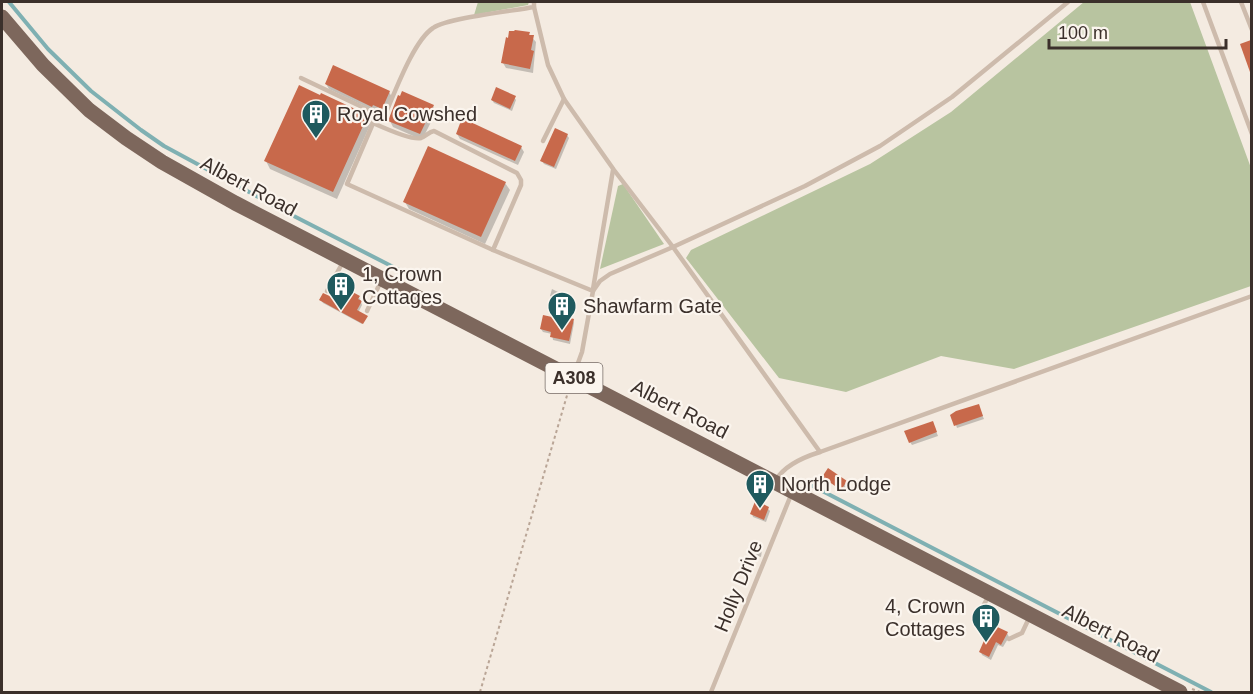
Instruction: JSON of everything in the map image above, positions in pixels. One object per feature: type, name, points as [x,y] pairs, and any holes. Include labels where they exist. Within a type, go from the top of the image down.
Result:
[{"type":"main road","name":"Albert Road","points":[[2,17],[63,87],[89,110],[162,162],[344,260],[1180,693]]},
{"type":"lane","points":[[593,291],[600,281],[610,274],[805,186],[880,146],[952,97],[1068,2]]},
{"type":"lane","points":[[1203,2],[1251,134]]},
{"type":"lane","points":[[1241,2],[1251,30]]},
{"type":"lane","points":[[301,78],[384,117],[417,46],[433,28],[450,22],[534,4],[548,65],[564,99],[820,452]]},
{"type":"lane","points":[[543,141],[564,99]]},
{"type":"lane","points":[[377,114],[347,184],[493,250],[593,291]]},
{"type":"lane","points":[[373,123],[413,138],[421,138],[428,132],[434,131],[518,173],[521,185],[493,250]]},
{"type":"lane","points":[[572,377],[582,352],[614,170]]},
{"type":"lane","points":[[327,291],[344,260]]},
{"type":"lane","points":[[368,311],[382,279]]},
{"type":"lane","points":[[775,482],[780,472],[809,455],[1251,296]]},
{"type":"lane","name":"Holly Drive","points":[[711,693],[792,491]]},
{"type":"lane","points":[[980,625],[979,614],[990,594]]},
{"type":"lane","points":[[1009,639],[1022,633],[1030,615]]},
{"type":"path","points":[[480,693],[572,377]]},
{"type":"green space","points":[[478,2],[529,2],[528,5],[474,15]]},
{"type":"green space","points":[[1084,2],[1190,2],[1251,168],[1251,286],[1014,369],[941,356],[846,392],[779,378],[686,258],[691,250],[870,164],[951,112]]},
{"type":"green space","points":[[623,184],[664,244],[600,269],[618,186]]},
{"type":"building","points":[[509,31],[530,32],[529,35],[534,35],[531,50],[534,51],[530,69],[501,63],[506,37],[508,38]]},
{"type":"building","points":[[1251,40],[1251,72],[1250,72],[1240,44]]},
{"type":"building","points":[[333,65],[390,91],[382,109],[373,105],[372,107],[325,84]]},
{"type":"building","name":"Royal Cowshed","points":[[299,85],[368,115],[333,192],[264,161]]},
{"type":"building","points":[[496,87],[516,96],[510,109],[491,100]]},
{"type":"building","points":[[402,91],[434,105],[420,134],[388,121],[398,95],[400,96]]},
{"type":"building","points":[[462,118],[522,146],[515,161],[456,134]]},
{"type":"building","points":[[555,128],[568,134],[554,167],[540,161]]},
{"type":"building","points":[[428,146],[506,182],[481,237],[403,202]]},
{"type":"building","points":[[347,289],[360,296],[358,299],[362,301],[357,310],[368,316],[363,324],[319,300],[323,293],[336,299],[340,290],[345,293]]},
{"type":"building","name":"Shawfarm Gate","points":[[553,313],[574,319],[569,341],[550,337],[551,332],[540,329],[543,315],[552,317]]},
{"type":"building","points":[[979,404],[983,416],[954,426],[950,415]]},
{"type":"building","points":[[933,421],[937,432],[909,443],[904,431]]},
{"type":"building","points":[[828,468],[847,481],[841,490],[822,477]]},
{"type":"building","name":"North Lodge","points":[[756,499],[769,507],[764,520],[750,514]]},
{"type":"building","points":[[989,623],[1008,632],[1001,645],[996,642],[989,657],[979,652],[986,636],[983,634]]},
{"type":"waterway","points":[[9,2],[48,49],[91,91],[164,146],[405,273]]},
{"type":"waterway","points":[[803,481],[1211,692]]},
{"type":"place","name":"Royal Cowshed","points":[[316,140]]},
{"type":"place","name":"1, Crown Cottages","points":[[341,312]]},
{"type":"place","name":"Shawfarm Gate","points":[[562,332]]},
{"type":"place","name":"North Lodge","points":[[760,510]]},
{"type":"place","name":"4, Crown Cottages","points":[[986,644]]}]
